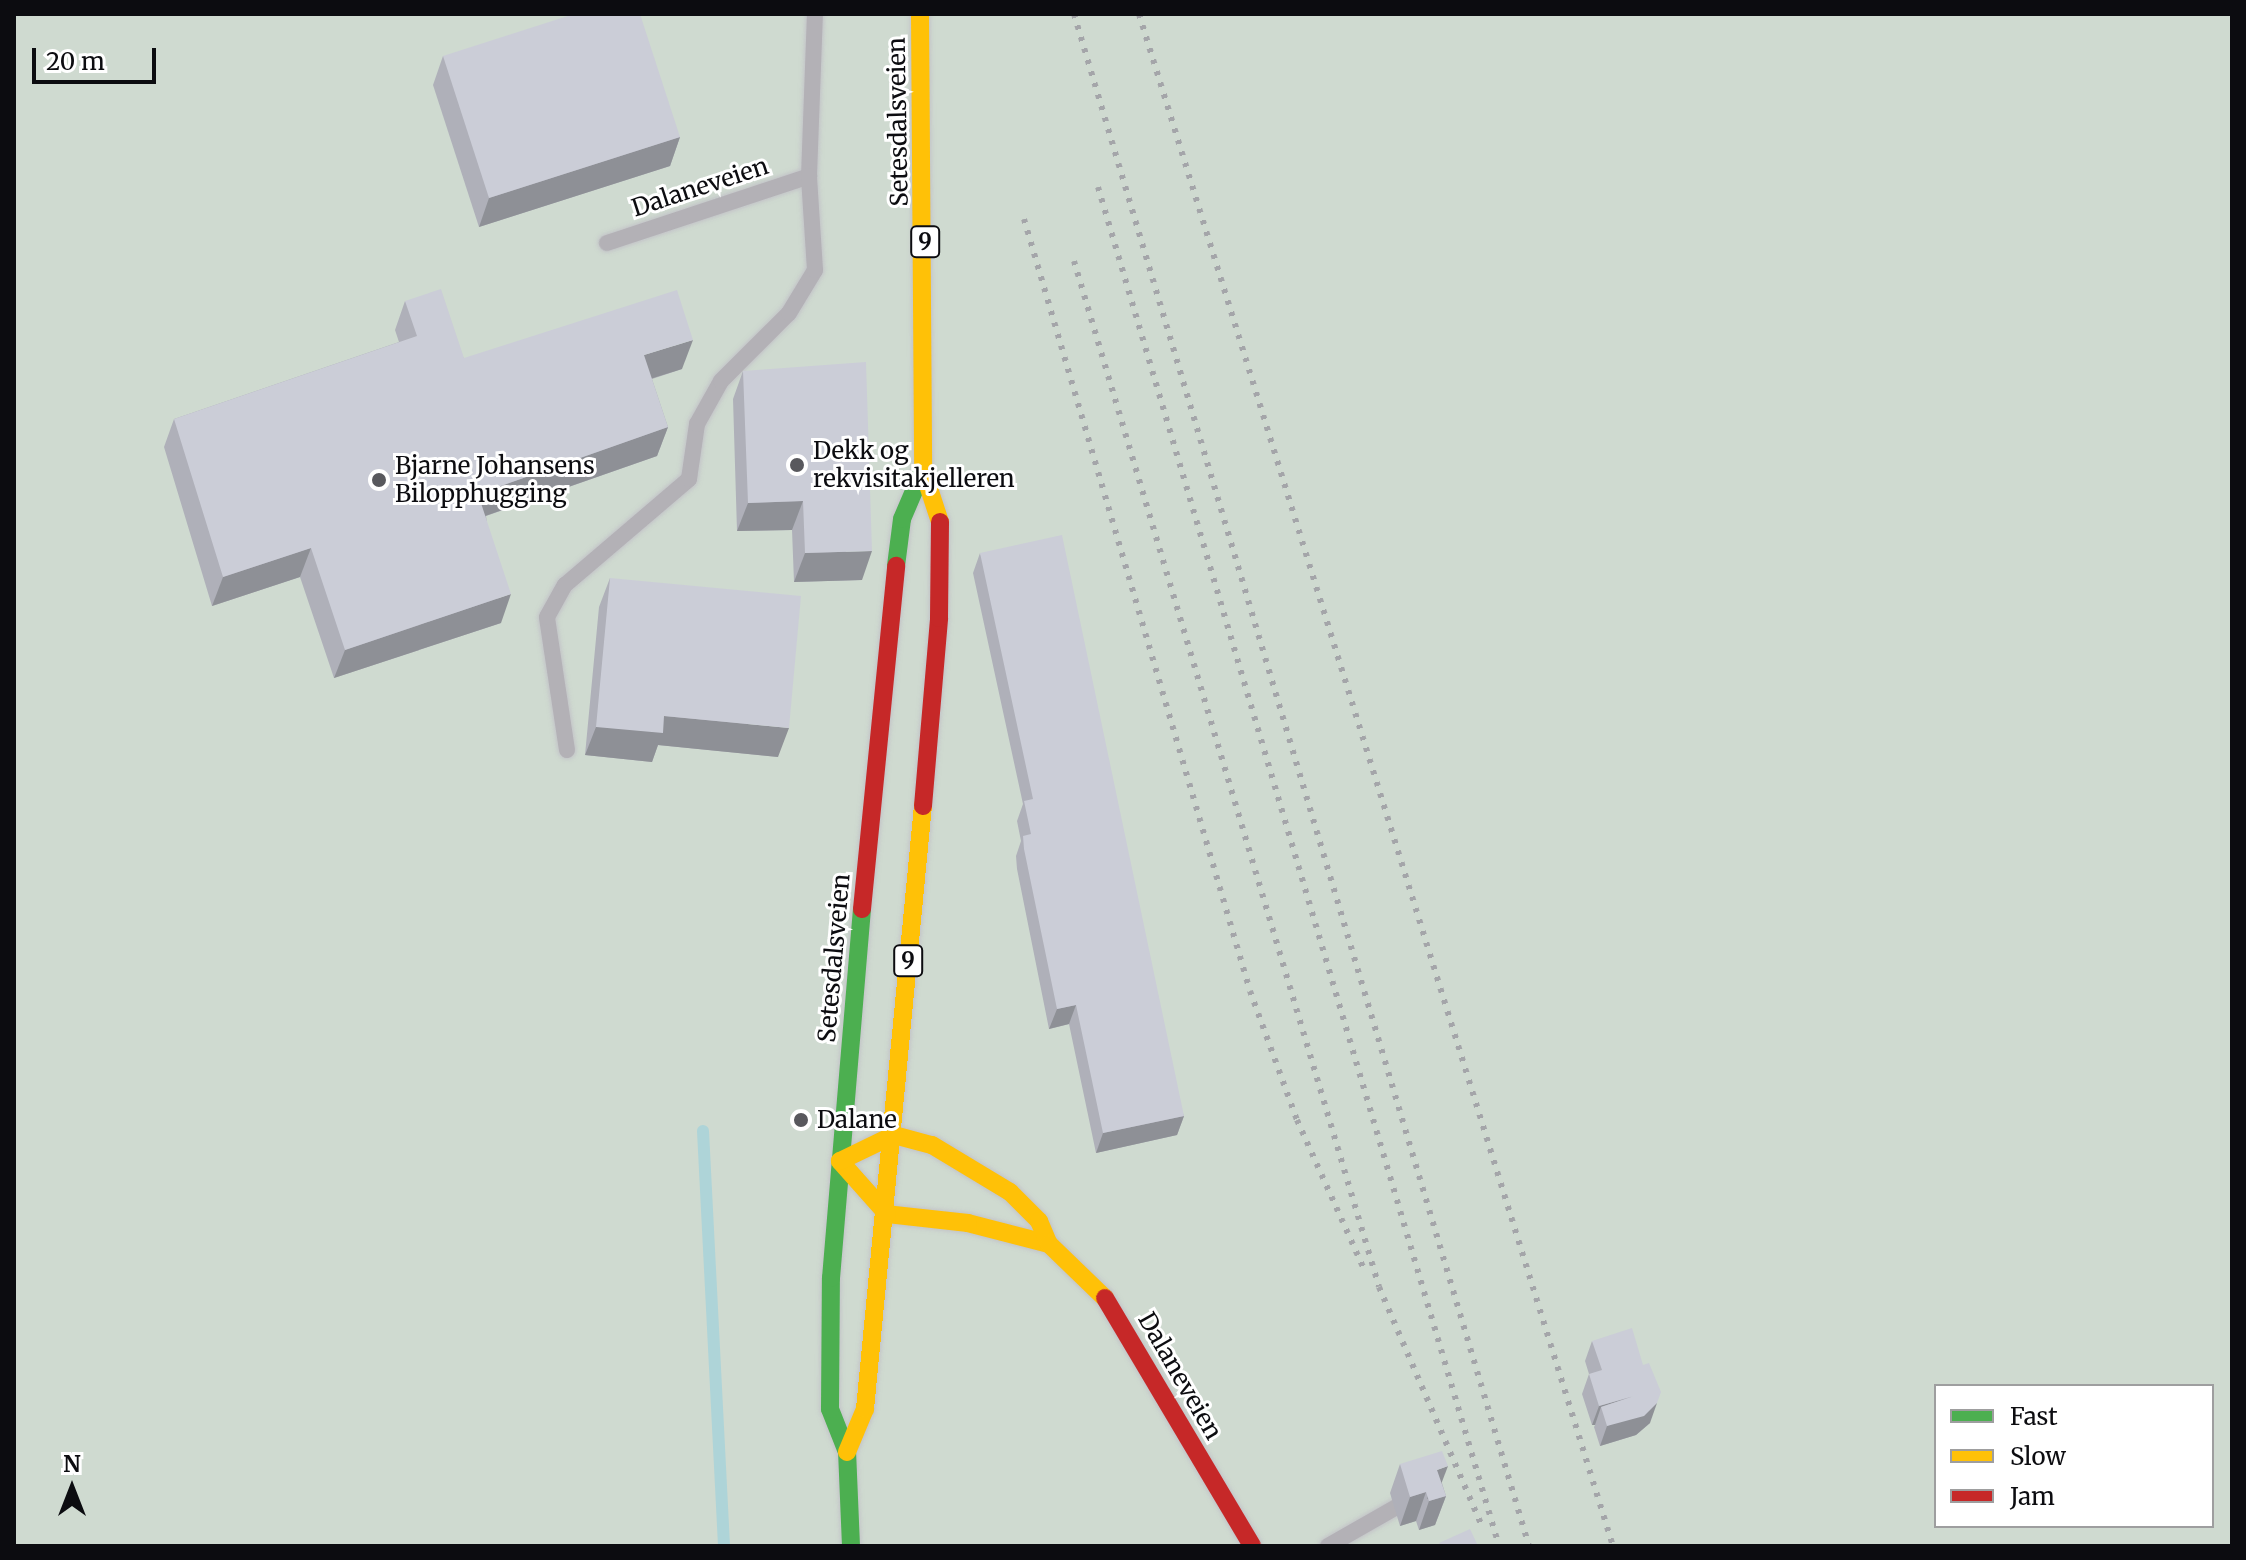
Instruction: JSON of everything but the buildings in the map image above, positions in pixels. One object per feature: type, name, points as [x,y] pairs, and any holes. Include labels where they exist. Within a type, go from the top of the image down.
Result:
[{"type":"main road","name":"Setesdalsveien","points":[[847,1452],[865,1409],[887,1214],[939,618],[940,522],[923,470],[920,14]]},
{"type":"main road","name":"Setesdalsveien","points":[[851,1546],[847,1452],[830,1409],[831,1278],[877,730],[902,519],[923,470]]},
{"type":"main road","points":[[887,1214],[840,1161],[894,1135]]},
{"type":"main road","name":"Dalaneveien","points":[[894,1135],[932,1145],[1010,1192],[1039,1221],[1049,1244]]},
{"type":"main road","name":"Dalaneveien","points":[[887,1214],[968,1223],[1049,1244],[1094,1282],[1120,1319],[1252,1546]]},
{"type":"lane","points":[[567,750],[547,617],[565,585],[689,479],[697,424],[721,381],[789,313],[815,270],[809,176],[815,14]]},
{"type":"lane","name":"Dalaneveien","points":[[607,243],[809,176]]},
{"type":"lane","points":[[1328,1546],[1417,1495]]},
{"type":"shaded area","points":[[14,14],[2232,14],[2232,1546],[14,1546]]},
{"type":"waterway","points":[[703,1131],[724,1546]]},
{"type":"railway","points":[[1074,14],[1529,1546]]},
{"type":"railway","points":[[1139,14],[1613,1546]]},
{"type":"railway","points":[[1098,187],[1499,1546]]},
{"type":"railway","points":[[1024,219],[1250,991],[1297,1120],[1364,1269]]},
{"type":"railway","points":[[1074,261],[1379,1287],[1481,1524]]},
{"type":"traffic: fast","points":[[896,566],[902,519],[923,470]]},
{"type":"traffic: fast","points":[[851,1546],[847,1452],[830,1409],[831,1278],[862,909]]},
{"type":"traffic: slow","points":[[920,14],[923,470],[940,522]]},
{"type":"traffic: slow","points":[[847,1452],[865,1409],[923,806]]},
{"type":"traffic: slow","points":[[1049,1244],[968,1223],[887,1214],[840,1161],[894,1135],[932,1145],[1010,1192],[1039,1221],[1049,1244],[1105,1298]]},
{"type":"traffic: jam","points":[[923,806],[939,618],[940,522]]},
{"type":"traffic: jam","points":[[862,909],[896,566]]},
{"type":"traffic: jam","points":[[1105,1298],[1252,1546]]},
{"type":"place","name":"Dekk og rekvisitakjelleren","points":[[797,465]]},
{"type":"place","name":"Bjarne Johansens Bilopphugging","points":[[379,480]]},
{"type":"place","name":"Dalane","points":[[801,1120]]}]
